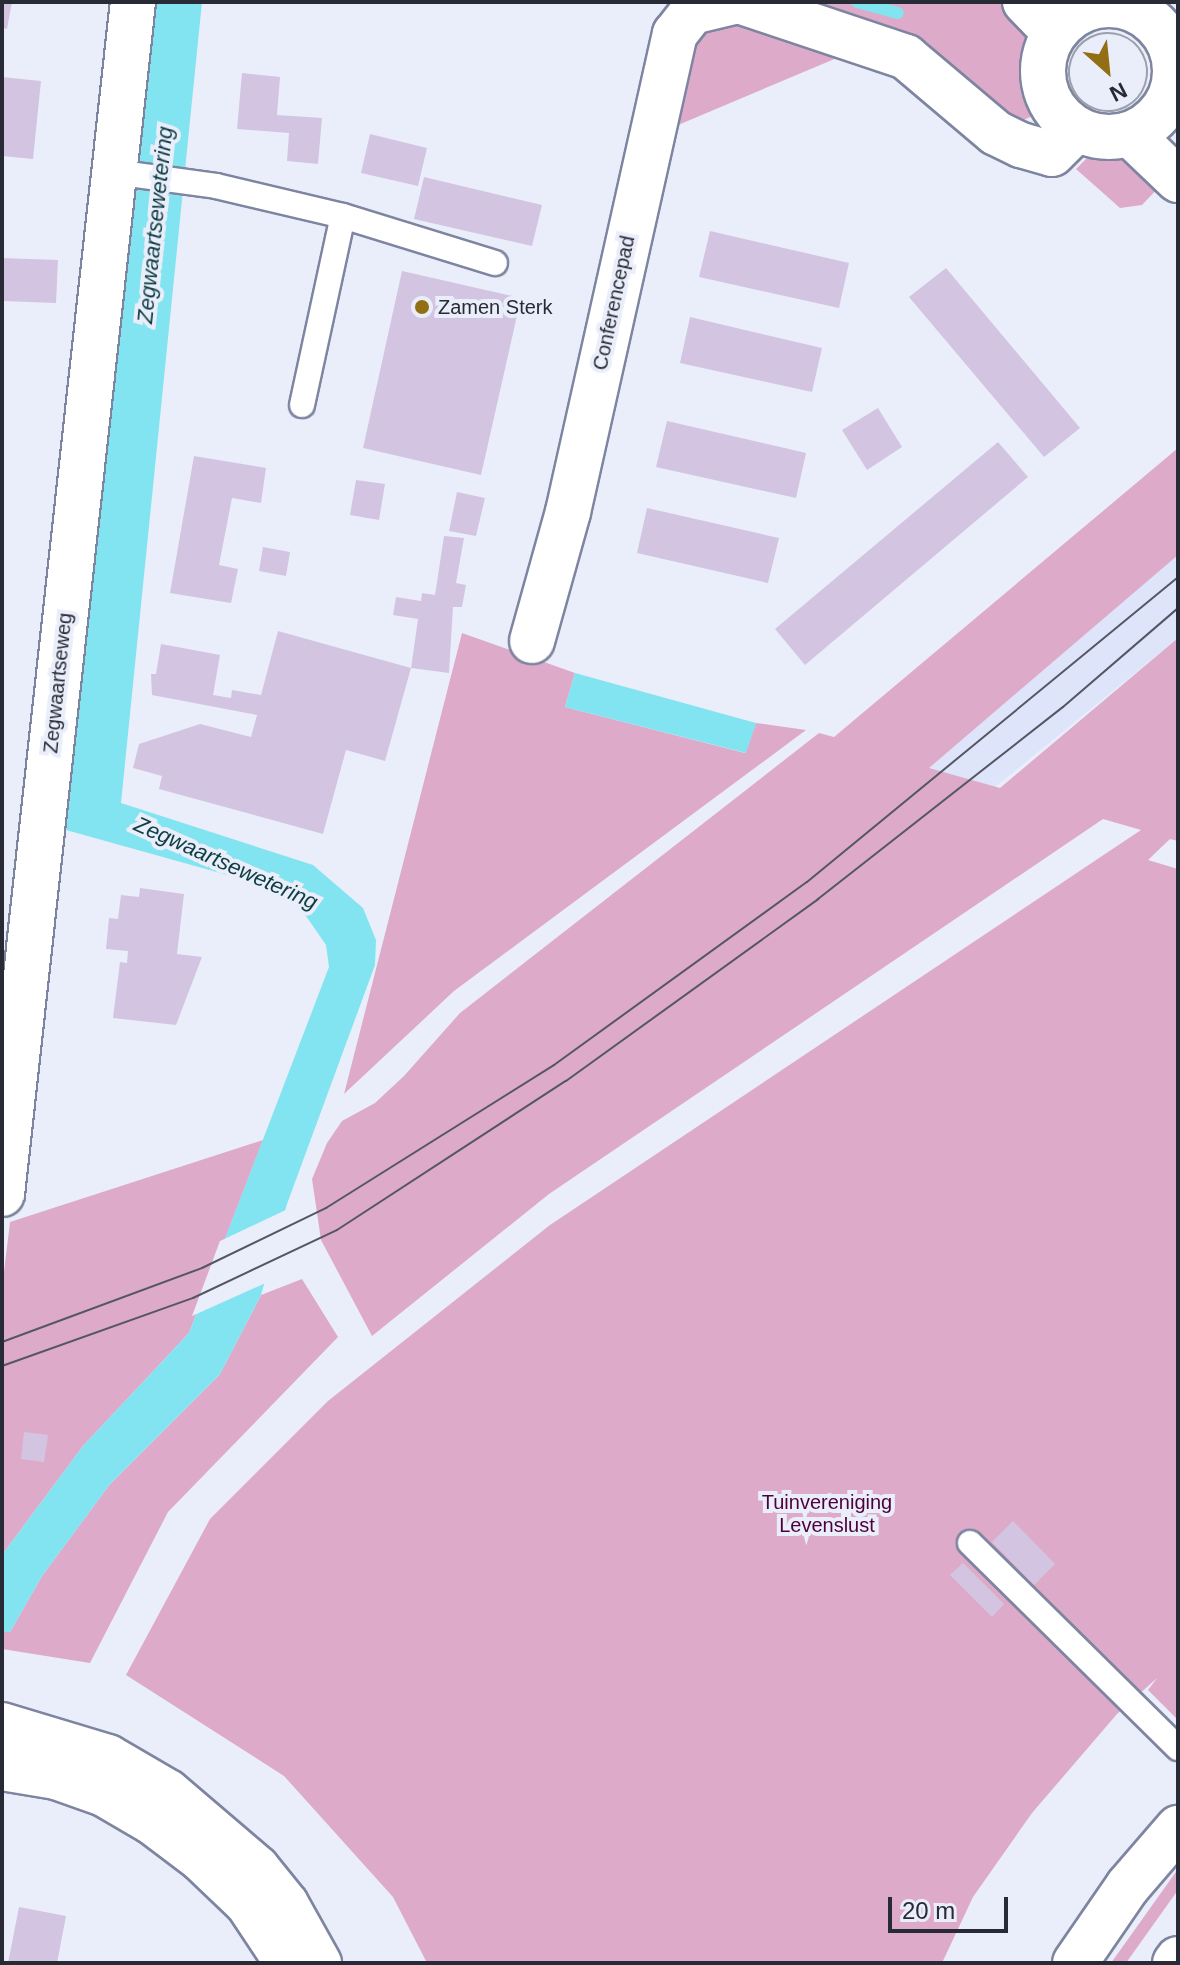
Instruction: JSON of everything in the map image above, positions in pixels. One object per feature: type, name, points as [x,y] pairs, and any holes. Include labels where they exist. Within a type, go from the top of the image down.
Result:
[{"type":"street","name":"Zegwaartseweg","points":[[2,1194],[123,173],[133,2]]},
{"type":"street","points":[[1025,2],[1068,15],[1112,4],[1161,24],[1176,80],[1174,103],[1131,135],[1064,142],[1046,93],[1043,62],[1068,15]]},
{"type":"street","name":"Conferencepad","points":[[532,641],[568,512],[675,34],[692,12],[724,3],[906,57],[996,133],[1064,142]]},
{"type":"street","points":[[1131,135],[1178,180]]},
{"type":"street","points":[[2,1725],[108,1757],[168,1792],[257,1868],[286,1904],[319,1963]]},
{"type":"street","points":[[2,1768],[56,1777],[104,1794],[152,1822],[201,1859],[248,1904],[287,1963]]},
{"type":"street","points":[[1075,1963],[1128,1886],[1178,1828]]},
{"type":"lane","points":[[123,173],[191,182],[343,216],[495,263]]},
{"type":"lane","points":[[302,405],[343,216]]},
{"type":"lane","points":[[970,1543],[1178,1748]]},
{"type":"shaded area","points":[[1178,551],[1178,638],[833,919],[542,1046]]},
{"type":"green space","points":[[777,2],[1010,2],[1026,33],[1029,90],[1037,114],[1015,124]]},
{"type":"green space","points":[[747,21],[863,47],[671,128],[684,64],[704,31]]},
{"type":"green space","points":[[1093,152],[1129,159],[1163,183],[1142,205],[1120,208],[1076,169]]},
{"type":"green space","name":"Tuinvereniging Levenslust","points":[[1178,448],[1178,555],[929,768],[1000,788],[1178,638],[1178,841],[1170,839],[1148,860],[1178,869],[1178,1720],[1148,1690],[1157,1678],[1117,1714],[1032,1813],[973,1897],[942,1963],[427,1963],[393,1897],[284,1776],[126,1675],[210,1519],[328,1401],[550,1225],[1141,830],[1103,819],[549,1194],[372,1336],[321,1240],[312,1179],[327,1143],[342,1121],[375,1103],[404,1076],[460,1013],[819,733],[834,737]]},
{"type":"green space","points":[[462,633],[575,673],[565,707],[745,753],[756,723],[806,730],[454,991],[344,1094]]},
{"type":"green space","points":[[263,1140],[189,1333],[83,1446],[2,1555],[2,1289],[10,1222]]},
{"type":"green space","points":[[302,1279],[338,1337],[168,1512],[90,1663],[2,1649],[2,1632],[10,1632],[42,1576],[110,1484],[220,1374],[261,1295]]},
{"type":"green space","points":[[1178,1869],[1178,1890],[1126,1963],[1111,1963]]},
{"type":"water","name":"Zegwaartsewetering","points":[[156,2],[202,2],[121,803],[313,865],[363,908],[376,940],[375,965],[287,1204],[261,1295],[220,1374],[110,1484],[42,1576],[10,1632],[2,1632],[2,1555],[83,1446],[189,1333],[329,967],[326,945],[295,900],[267,886],[66,830]]},
{"type":"water","points":[[575,673],[756,723],[746,753],[565,707]]},
{"type":"pier","points":[[290,1208],[268,1282],[192,1316],[220,1241]]},
{"type":"building","points":[[2,2],[12,2],[7,29],[2,28]]},
{"type":"building","points":[[242,73],[280,77],[277,115],[322,118],[318,164],[287,161],[289,133],[237,129]]},
{"type":"building","points":[[2,77],[41,81],[33,159],[2,156]]},
{"type":"building","points":[[370,134],[427,148],[418,186],[361,173]]},
{"type":"building","points":[[424,177],[542,205],[532,246],[414,219]]},
{"type":"building","points":[[710,231],[849,263],[839,308],[699,277]]},
{"type":"building","points":[[2,258],[58,260],[56,303],[2,301]]},
{"type":"building","points":[[946,268],[1080,428],[1044,457],[909,297]]},
{"type":"building","points":[[402,271],[521,298],[481,475],[363,448]]},
{"type":"building","points":[[690,317],[822,348],[812,392],[680,363]]},
{"type":"building","points":[[878,408],[902,447],[867,470],[842,430]]},
{"type":"building","points":[[667,421],[806,453],[796,498],[656,467]]},
{"type":"building","points":[[998,442],[1028,477],[805,665],[775,629]]},
{"type":"building","points":[[194,456],[266,468],[261,503],[232,498],[219,565],[238,569],[231,603],[170,593]]},
{"type":"building","points":[[356,480],[385,484],[379,520],[350,515]]},
{"type":"building","points":[[457,492],[485,498],[476,536],[449,531]]},
{"type":"building","points":[[647,508],[779,538],[768,583],[637,553]]},
{"type":"building","points":[[444,536],[464,538],[456,583],[466,585],[462,607],[453,607],[449,673],[411,668],[418,619],[393,615],[396,597],[421,601],[422,593],[435,595]]},
{"type":"building","points":[[263,547],[290,552],[286,576],[259,571]]},
{"type":"building","points":[[278,631],[411,668],[385,761],[346,750],[323,834],[159,789],[162,776],[133,768],[139,744],[200,724],[251,737],[257,715],[152,695],[151,674],[156,674],[161,644],[220,655],[213,695],[231,698],[232,690],[261,695]]},
{"type":"building","points":[[140,888],[184,894],[177,954],[202,957],[176,1025],[113,1018],[120,962],[127,963],[128,951],[106,949],[109,918],[118,919],[121,895],[139,897]]},
{"type":"building","points":[[24,1432],[48,1435],[44,1462],[21,1459]]},
{"type":"building","points":[[1013,1521],[1055,1564],[1034,1585],[992,1542]]},
{"type":"building","points":[[963,1563],[1004,1604],[992,1617],[950,1575]]},
{"type":"building","points":[[19,1907],[66,1916],[57,1963],[8,1963]]},
{"type":"waterway","points":[[857,2],[898,13]]},
{"type":"tram line","points":[[2,1342],[202,1268],[326,1208],[554,1065],[807,882],[1178,577]]},
{"type":"tram line","points":[[2,1366],[193,1298],[337,1230],[566,1081],[818,899],[1063,707],[1178,608]]},
{"type":"place","name":"Zamen Sterk","points":[[422,307]]}]
